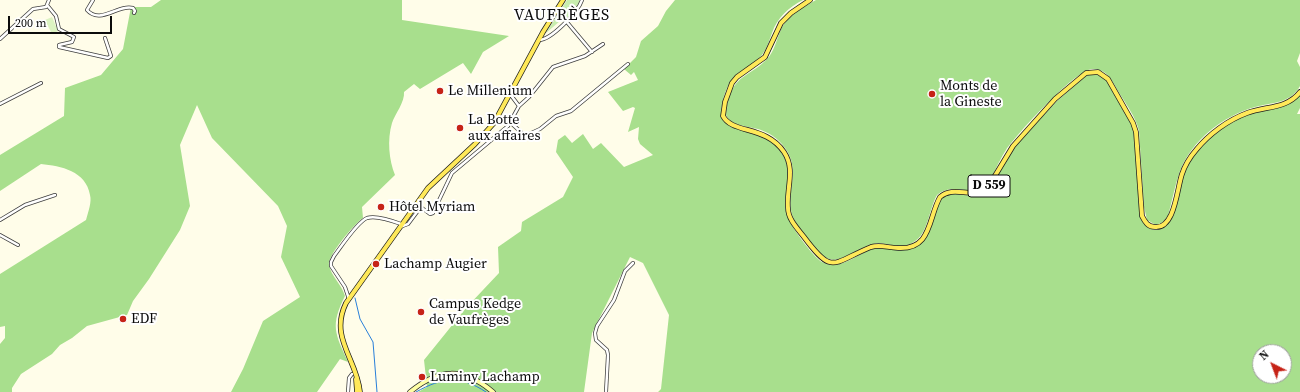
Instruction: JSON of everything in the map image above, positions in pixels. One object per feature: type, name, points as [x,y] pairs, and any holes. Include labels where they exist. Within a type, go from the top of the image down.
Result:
[{"type":"main road","points":[[360,392],[340,333],[342,315],[349,299],[428,188],[490,128],[563,0]]},
{"type":"main road","name":"D 559","points":[[810,0],[791,13],[781,23],[765,57],[737,77],[732,83],[725,102],[723,116],[729,124],[765,134],[774,140],[784,152],[790,169],[788,204],[789,214],[818,256],[828,262],[844,260],[878,245],[897,248],[910,247],[917,244],[929,229],[940,197],[950,190],[972,194],[987,189],[1013,146],[1055,99],[1086,73],[1098,72],[1108,79],[1133,123],[1136,132],[1142,212],[1148,225],[1156,228],[1164,225],[1170,217],[1185,167],[1192,155],[1205,140],[1235,118],[1256,110],[1285,104],[1300,92]]},
{"type":"main road","points":[[354,373],[357,392]]},
{"type":"street","points":[[0,39],[33,9],[44,8],[48,5],[49,0]]},
{"type":"street","points":[[93,0],[87,10],[95,15],[108,14],[127,6],[133,8],[135,11],[134,13]]},
{"type":"street","points":[[539,40],[544,39],[576,12],[582,0]]},
{"type":"street","points":[[48,5],[56,16],[59,29],[74,37],[72,42],[59,45],[59,47],[108,58],[111,56],[105,38]]},
{"type":"street","points":[[566,21],[592,52]]},
{"type":"street","points":[[349,299],[345,288],[332,266],[334,256],[359,224],[367,218],[376,218],[401,226],[408,224],[420,208],[430,214],[433,213],[454,170],[510,122],[519,106],[529,97],[553,67],[576,60],[592,52],[603,44]]},
{"type":"street","points":[[510,122],[527,135],[540,129],[556,116],[571,111],[628,64]]},
{"type":"street","points":[[0,104],[41,83]]},
{"type":"street","points":[[510,94],[519,106]]},
{"type":"street","points":[[0,220],[25,205],[54,195]]},
{"type":"street","points":[[0,235],[18,245]]},
{"type":"street","points":[[606,392],[608,355],[607,350],[596,340],[595,333],[614,300],[625,271],[634,263]]},
{"type":"street","points":[[348,392],[350,378],[354,373]]},
{"type":"street","points":[[410,392],[428,378],[454,374],[467,376],[480,382],[493,392]]},
{"type":"green space","points":[[161,0],[402,0],[402,20],[509,36],[483,52],[471,74],[463,63],[420,89],[414,84],[404,92],[404,96],[390,130],[390,156],[395,175],[362,207],[363,218],[342,240],[332,255],[330,261],[330,269],[342,288],[345,296],[337,315],[336,329],[337,336],[348,362],[340,359],[317,392],[231,392],[243,369],[263,321],[300,297],[281,257],[287,226],[278,206],[212,138],[197,105],[180,145],[190,206],[180,230],[133,301],[127,315],[87,326],[60,345],[52,354],[21,374],[12,388],[12,392],[0,392],[0,344],[5,338],[5,326],[0,327],[0,274],[86,220],[90,207],[90,195],[88,187],[83,180],[72,171],[57,166],[41,164],[0,191],[0,155],[64,116],[65,88],[101,75],[123,49],[131,7],[151,7]]},
{"type":"green space","points":[[567,0],[580,0],[574,12],[546,33]]},
{"type":"green space","points":[[675,0],[803,0],[788,10],[777,22],[768,44],[760,58],[733,78],[727,88],[723,100],[721,117],[732,127],[766,139],[774,144],[781,152],[785,159],[788,174],[785,204],[787,216],[795,231],[818,259],[831,265],[840,264],[876,248],[900,250],[911,248],[918,244],[929,232],[941,198],[951,193],[972,196],[988,190],[1014,147],[1057,101],[1087,75],[1097,74],[1106,80],[1131,124],[1134,132],[1140,216],[1146,225],[1155,230],[1168,224],[1176,208],[1186,169],[1194,155],[1208,140],[1230,123],[1256,112],[1280,107],[1290,103],[1300,95],[1300,108],[1297,114],[1300,114],[1300,392],[658,392],[661,389],[669,315],[643,263],[630,257],[592,333],[584,392],[418,392],[427,387],[424,360],[466,308],[499,273],[498,247],[521,231],[522,222],[563,197],[573,177],[556,152],[558,140],[565,135],[572,143],[583,134],[593,149],[601,143],[624,167],[653,155],[640,144],[638,139],[639,127],[628,132],[635,108],[633,107],[623,111],[608,92],[638,80],[634,72],[631,75],[624,69],[636,57],[641,41],[658,26],[666,11]]},
{"type":"green space","points":[[816,0],[1300,0],[1300,53],[1297,61],[1300,67],[1300,86],[1296,92],[1286,99],[1255,107],[1231,116],[1210,131],[1192,149],[1185,160],[1175,187],[1168,216],[1163,222],[1156,225],[1147,220],[1144,207],[1139,131],[1135,121],[1130,110],[1108,76],[1101,70],[1092,69],[1084,72],[1060,91],[1022,131],[1006,150],[985,187],[979,190],[949,189],[937,195],[925,228],[916,241],[908,245],[898,246],[880,243],[873,244],[834,260],[822,254],[815,247],[793,217],[790,203],[793,173],[790,158],[785,147],[776,138],[769,134],[761,130],[732,122],[726,115],[732,89],[745,75],[761,64],[769,56],[786,21],[800,9]]},
{"type":"green space","points":[[52,17],[58,31],[52,34],[45,20]]},
{"type":"waterway","points":[[355,298],[360,319],[373,342],[377,392]]},
{"type":"waterway","points":[[416,392],[435,383],[451,380],[468,383],[486,392]]},
{"type":"place","name":"Le Millenium","points":[[440,91]]},
{"type":"place","name":"Monts de la Gineste","points":[[932,94]]},
{"type":"place","name":"La Botte aux affaires","points":[[460,128]]},
{"type":"place","name":"Hôtel Myriam","points":[[381,207]]},
{"type":"place","name":"Lachamp Augier","points":[[376,264]]},
{"type":"place","name":"Campus Kedge de Vaufrèges","points":[[421,312]]},
{"type":"place","name":"EDF","points":[[123,319]]},
{"type":"place","name":"Luminy Lachamp","points":[[422,377]]},
{"type":"district","name":"VAUFRÈGES","points":[[562,16]]}]
